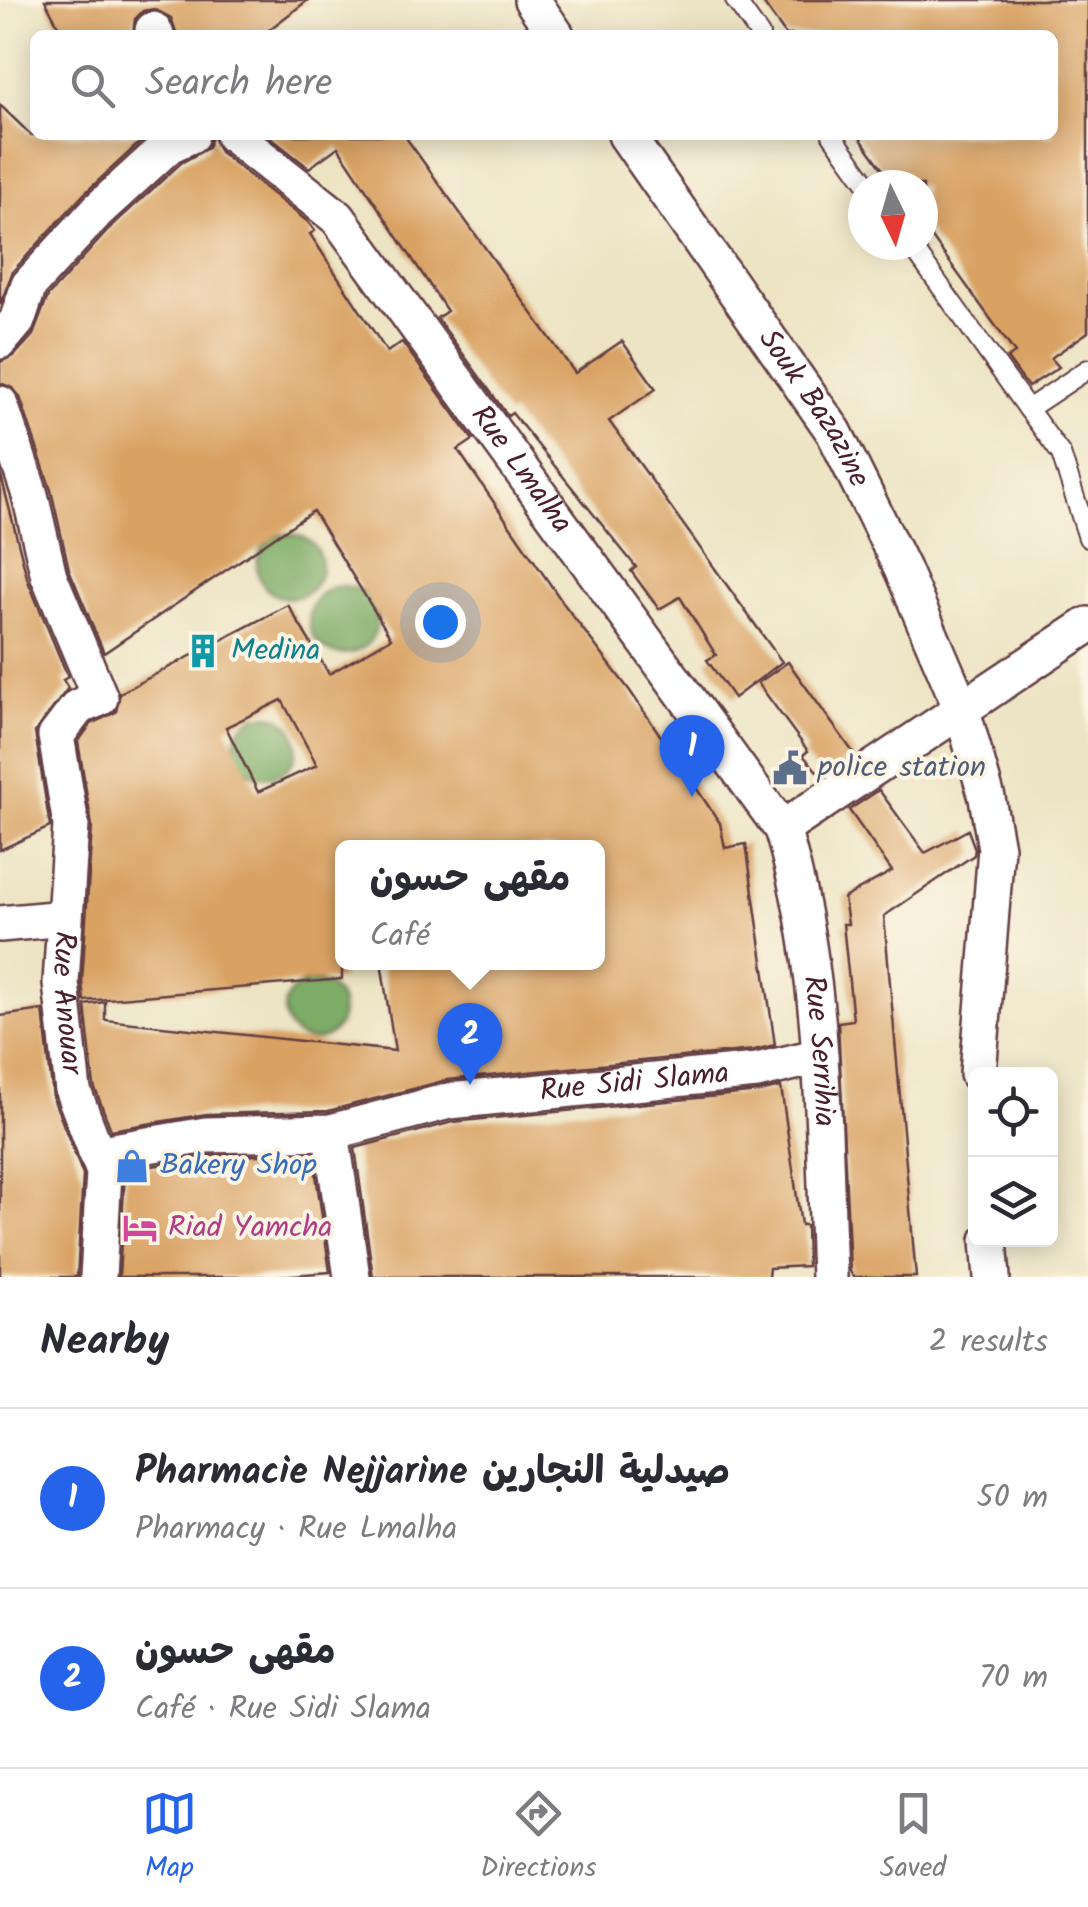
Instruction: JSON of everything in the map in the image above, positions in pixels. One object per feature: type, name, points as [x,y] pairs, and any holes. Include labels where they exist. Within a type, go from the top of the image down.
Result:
[{"type":"street","points":[[532,0],[553,30]]},
{"type":"street","points":[[0,340],[17,321],[29,286],[98,210],[169,145],[180,140]]},
{"type":"street","name":"Rue Lmalha","points":[[240,140],[338,218],[782,829]]},
{"type":"street","name":"Souk Bazazine","points":[[630,140],[834,432],[902,570],[960,707],[987,798],[996,848],[979,1067]]},
{"type":"street","name":"Rue Anouar","points":[[0,404],[30,495],[48,576],[100,698],[78,707],[56,736],[72,825],[61,983],[73,1092],[104,1172],[98,1277]]},
{"type":"street","points":[[782,829],[1088,625]]},
{"type":"street","name":"Rue Serrihia","points":[[782,829],[799,885],[820,1056],[829,1277]]},
{"type":"street","points":[[0,924],[64,918]]},
{"type":"street","name":"Rue Sidi Slama","points":[[96,1154],[206,1136],[331,1132],[449,1101],[757,1071],[820,1056]]},
{"type":"street","points":[[331,1132],[352,1277]]},
{"type":"street","points":[[990,1247],[992,1277]]},
{"type":"lane","points":[[735,0],[756,30]]},
{"type":"lane","points":[[836,140],[857,170]]},
{"type":"lane","points":[[921,260],[1061,454],[1088,538]]},
{"type":"lane","points":[[1028,409],[1088,368]]},
{"type":"green space","points":[[289,534],[312,543],[321,566],[312,589],[289,598],[266,589],[257,566],[266,543]]},
{"type":"green space","points":[[343,586],[367,596],[377,620],[367,644],[343,654],[319,644],[309,620],[319,596]]},
{"type":"green space","points":[[266,715],[288,724],[297,746],[288,768],[266,777],[244,768],[235,746],[244,724]]},
{"type":"green space","points":[[313,982],[333,991],[342,1011],[333,1031],[313,1040],[293,1031],[284,1011],[293,991]]},
{"type":"building","points":[[45,0],[308,0],[269,30],[175,30],[171,18],[154,9],[143,11],[135,19],[134,30],[60,30]]},
{"type":"building","points":[[761,0],[1088,0],[1088,332],[1051,358],[1059,367],[1028,387],[1007,358],[1015,353],[938,246],[938,170],[883,170],[862,140],[1058,140],[1058,30],[782,30]]},
{"type":"building","points":[[0,105],[30,134],[30,140],[143,140],[84,194],[13,271],[0,305]]},
{"type":"building","name":"Medina","points":[[214,140],[220,152],[308,222],[315,231],[310,234],[387,352],[402,342],[473,440],[458,450],[720,823],[725,848],[746,844],[775,1045],[447,1080],[328,1111],[206,1114],[111,1130],[94,1086],[85,1005],[105,1002],[105,1020],[395,1051],[382,970],[605,970],[605,840],[335,840],[335,970],[342,970],[342,979],[84,1001],[92,826],[78,742],[91,724],[116,712],[120,693],[288,605],[329,674],[391,638],[313,511],[104,653],[69,569],[51,490],[20,397],[13,388],[0,383],[0,362],[15,355],[33,335],[48,296],[113,225],[181,163]],"holes":[[[282,700],[317,765],[258,792],[226,727]]]},
{"type":"building","points":[[273,140],[408,140],[575,373],[622,341],[656,389],[609,421],[782,662],[734,698],[707,660],[716,655],[680,597],[659,609],[631,571],[636,567],[512,413],[508,416],[437,318],[447,311],[338,147],[309,168]]},
{"type":"building","points":[[0,472],[28,581],[68,677],[63,680],[68,688],[35,732],[50,827],[0,850]]},
{"type":"building","points":[[788,662],[855,755],[822,777],[803,755],[808,751],[758,683]]},
{"type":"building","points":[[879,790],[925,853],[968,830],[975,849],[974,855],[884,916],[916,1277],[853,1277],[850,1271],[838,1022],[853,1020],[844,898],[892,871],[849,810]]},
{"type":"building","points":[[43,1010],[53,1098],[83,1175],[77,1277],[0,1277],[0,1016]]},
{"type":"building","points":[[781,1087],[801,1225],[806,1225],[807,1266],[769,1268],[768,1277],[373,1277],[355,1148],[453,1122]]},
{"type":"building","points":[[313,1154],[330,1272],[268,1277],[119,1277],[125,1171],[208,1156]]},
{"type":"place","name":"Medina","points":[[203,651]]},
{"type":"place","name":"police station","points":[[790,768]]},
{"type":"place","name":"Pharmacie Nejjarine صيدلية النجارين","points":[[692,797]]},
{"type":"place","name":"مقهى حسون","points":[[470,1085]]},
{"type":"place","name":"Bakery Shop","points":[[132,1166]]},
{"type":"place","name":"Riad Yamcha","points":[[140,1228]]}]
